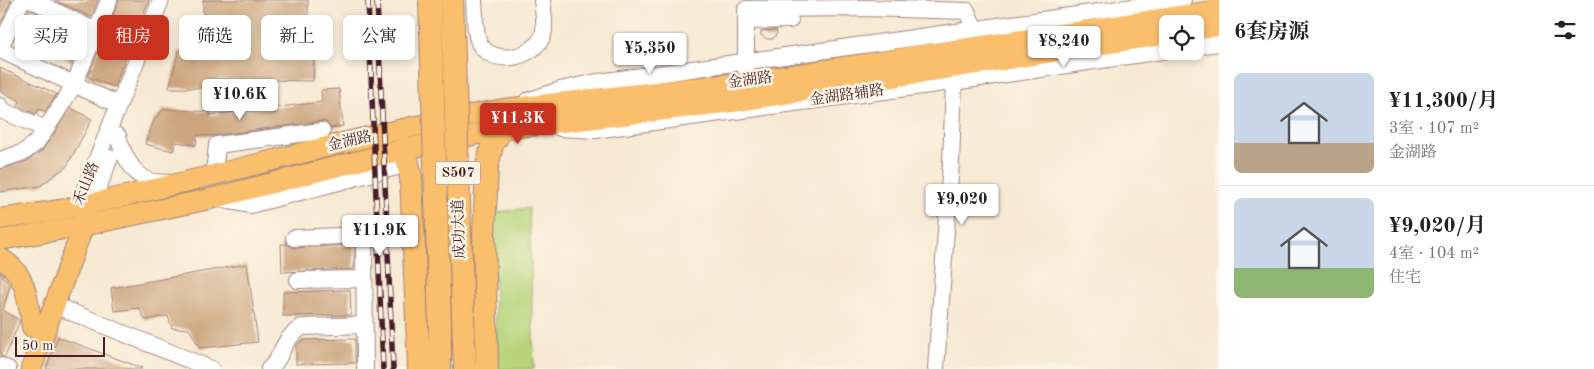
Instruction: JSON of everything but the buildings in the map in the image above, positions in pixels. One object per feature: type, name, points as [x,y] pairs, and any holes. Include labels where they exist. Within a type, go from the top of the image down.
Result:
[{"type":"highway","name":"成功大道","points":[[430,0],[440,369]]},
{"type":"highway","name":"成功大道","points":[[452,0],[465,369]]},
{"type":"highway","points":[[487,369],[484,235],[488,167],[492,145],[503,119]]},
{"type":"highway","points":[[406,156],[411,177],[419,369]]},
{"type":"main road","name":"金湖路","points":[[0,219],[85,205],[387,133],[503,119],[746,82],[979,38],[1219,10]]},
{"type":"main road","points":[[1204,28],[1219,26]]},
{"type":"main road","name":"金湖路","points":[[0,240],[75,227],[406,156],[503,119],[525,126],[733,102],[1159,35]]},
{"type":"main road","name":"禾山路","points":[[18,369],[32,327],[85,205]]},
{"type":"main road","name":"禾山路","points":[[31,369],[54,305],[75,227]]},
{"type":"main road","points":[[0,258],[8,262],[24,282],[32,327]]},
{"type":"street","points":[[22,0],[0,49],[119,105]]},
{"type":"street","points":[[32,0],[96,31]]},
{"type":"street","points":[[0,160],[24,152],[36,143],[46,129],[74,85],[110,0]]},
{"type":"street","name":"禾山路","points":[[85,205],[119,105],[161,0]]},
{"type":"street","name":"禾山路","points":[[85,205],[118,136],[171,0]]},
{"type":"street","points":[[474,0],[475,22],[480,45],[492,55],[513,58],[532,50],[543,35],[542,0]]},
{"type":"street","points":[[848,0],[865,8]]},
{"type":"street","points":[[503,119],[560,90],[592,83],[746,62],[979,38],[1183,0]]},
{"type":"street","points":[[746,82],[748,10],[865,8],[967,11],[979,38]]},
{"type":"street","points":[[1204,44],[1219,42]]},
{"type":"street","name":"金湖路辅路","points":[[525,126],[594,130],[1159,51]]},
{"type":"street","points":[[936,368],[951,163],[954,81]]},
{"type":"street","points":[[1,111],[46,129]]},
{"type":"street","points":[[214,174],[217,145],[322,132]]},
{"type":"street","points":[[118,136],[121,149],[132,167],[149,181],[173,184]]},
{"type":"street","points":[[294,238],[364,235],[365,369]]},
{"type":"street","points":[[298,280],[364,279]]},
{"type":"street","points":[[54,305],[211,369]]},
{"type":"street","points":[[269,369],[280,356],[286,342],[294,332],[302,327],[364,325]]},
{"type":"street","points":[[283,369],[286,342]]},
{"type":"street","points":[[0,366],[8,369]]},
{"type":"green space","points":[[529,208],[534,369],[497,369],[492,213]]},
{"type":"railway","points":[[368,0],[383,369]]},
{"type":"railway","points":[[377,0],[393,369]]}]
